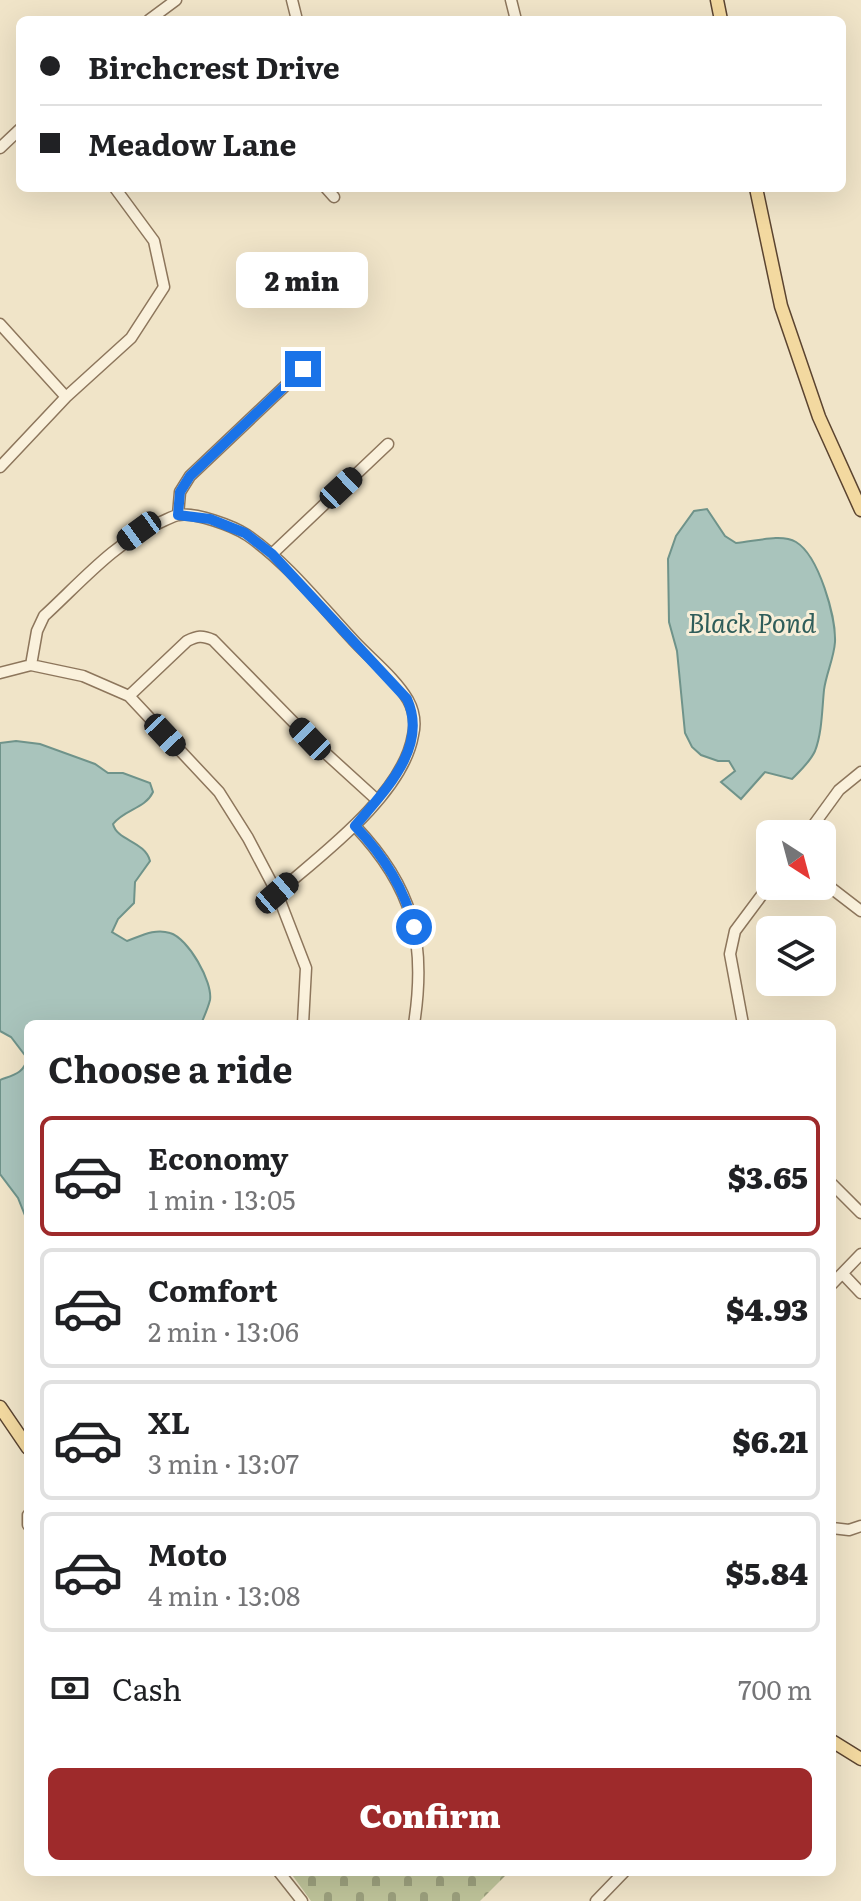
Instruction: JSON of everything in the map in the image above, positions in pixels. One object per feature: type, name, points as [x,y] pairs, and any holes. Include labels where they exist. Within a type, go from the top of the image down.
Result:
[{"type":"main road","points":[[757,192],[781,306],[819,417],[861,510]]},
{"type":"main road","points":[[0,1407],[24,1442]]},
{"type":"main road","points":[[836,1743],[861,1759]]},
{"type":"street","points":[[154,16],[176,0]]},
{"type":"street","points":[[0,148],[16,133]]},
{"type":"street","points":[[0,467],[66,397],[131,338],[164,287],[154,241],[118,192]]},
{"type":"street","points":[[330,192],[334,197]]},
{"type":"street","points":[[0,324],[66,397]]},
{"type":"street","points":[[178,515],[180,492],[190,476],[303,369]]},
{"type":"street","points":[[272,554],[388,444]]},
{"type":"street","points":[[31,665],[37,631],[44,616],[139,531],[178,515],[210,519],[245,533],[272,554],[397,686],[414,714],[412,740],[396,775],[377,800],[355,826],[277,893]]},
{"type":"street","points":[[129,696],[187,641],[196,636],[205,636],[213,640],[310,739],[377,800]]},
{"type":"street","points":[[0,673],[31,665],[83,676],[129,696],[219,792],[277,893],[306,968],[303,1020]]},
{"type":"street","points":[[817,820],[839,790],[861,772]]},
{"type":"street","points":[[355,826],[390,868],[410,911],[418,943],[420,985],[415,1020]]},
{"type":"street","points":[[836,892],[861,911]]},
{"type":"street","points":[[742,1020],[730,954],[735,931],[758,900]]},
{"type":"street","points":[[836,1188],[861,1213]]},
{"type":"street","points":[[836,1280],[861,1254]]},
{"type":"street","points":[[843,1274],[861,1293]]},
{"type":"street","points":[[836,1528],[849,1530],[861,1526]]},
{"type":"street","points":[[282,1876],[302,1901]]},
{"type":"street","points":[[596,1901],[620,1876]]},
{"type":"green space","points":[[293,1876],[505,1876],[480,1901],[311,1901]]},
{"type":"water","name":"Black Pond","points":[[707,509],[725,536],[736,543],[783,538],[796,542],[804,549],[819,573],[835,631],[819,737],[813,755],[792,779],[765,772],[741,799],[721,782],[735,771],[729,761],[701,755],[692,747],[685,733],[677,651],[669,622],[668,559],[676,536],[694,511]]},
{"type":"water","points":[[0,743],[40,744],[95,764],[108,773],[123,773],[150,783],[153,792],[149,798],[113,824],[120,834],[143,849],[150,861],[135,882],[134,903],[118,919],[112,932],[127,941],[159,931],[170,933],[184,943],[208,983],[210,1000],[203,1020],[24,1020],[24,1054],[11,1037],[0,1031]]},
{"type":"water","points":[[24,1066],[24,1213],[18,1198],[0,1174],[0,1080]]},
{"type":"route","points":[[303,369],[190,476],[180,492],[178,515],[210,519],[245,533],[272,554],[407,699],[414,714],[412,740],[396,775],[355,826],[396,878],[414,927]]}]
